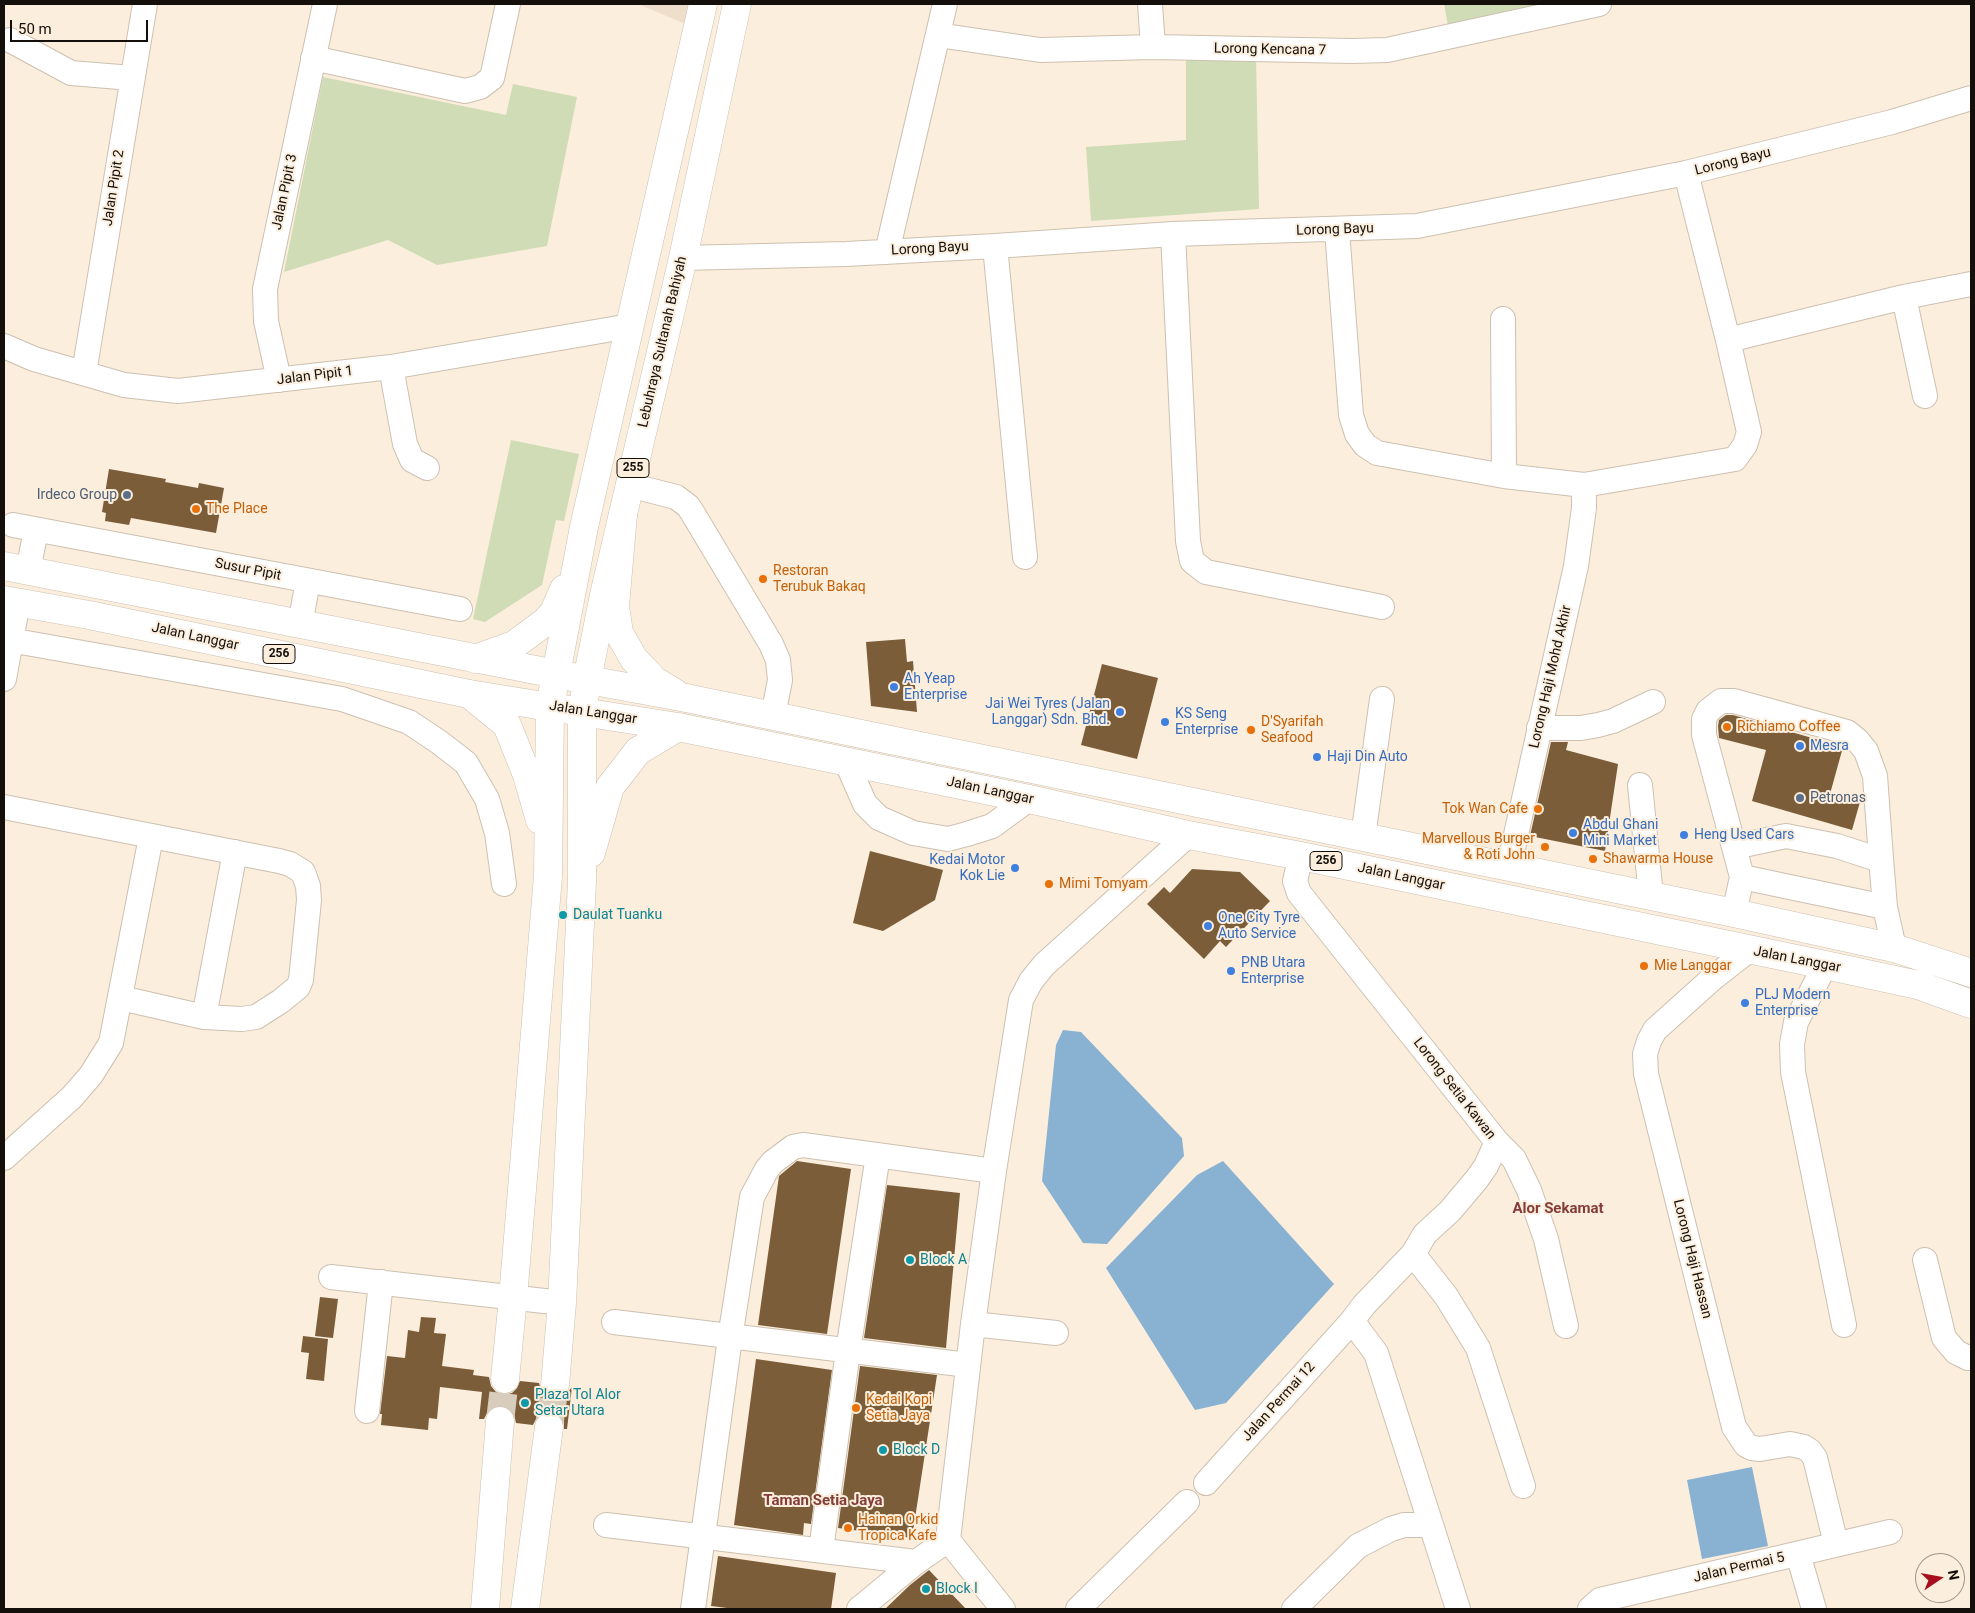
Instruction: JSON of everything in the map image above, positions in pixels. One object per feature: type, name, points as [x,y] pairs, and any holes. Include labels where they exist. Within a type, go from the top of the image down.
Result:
[{"type":"main road","name":"255","points":[[550,707],[584,527],[704,4]]},
{"type":"main road","name":"Lebuhraya Sultanah Bahiyah","points":[[587,680],[629,485],[684,258],[737,4]]},
{"type":"main road","points":[[632,315],[657,276],[684,258],[670,226],[661,193]]},
{"type":"main road","points":[[623,514],[615,606],[619,634],[634,660],[655,681],[681,697]]},
{"type":"main road","points":[[474,659],[514,646],[554,612],[561,599],[584,527]]},
{"type":"main road","points":[[9,618],[19,590],[12,568]]},
{"type":"main road","name":"256","points":[[12,568],[474,659],[681,697],[1509,866],[1894,948],[1971,973]]},
{"type":"main road","name":"Jalan Langgar","points":[[9,618],[678,727],[1029,799],[1188,835],[1301,856],[1825,965],[1918,985],[1971,1004]]},
{"type":"main road","name":"255","points":[[582,711],[587,680]]},
{"type":"main road","points":[[469,694],[507,725],[527,775],[535,803],[540,822],[548,876]]},
{"type":"main road","points":[[505,1379],[548,876],[550,707]]},
{"type":"main road","points":[[555,1385],[562,1303],[582,881],[582,711]]},
{"type":"main road","points":[[582,881],[610,787],[638,751],[678,727]]},
{"type":"main road","points":[[485,1609],[500,1421]]},
{"type":"main road","points":[[525,1609],[549,1427]]},
{"type":"street","name":"Jalan Pipit 2","points":[[84,373],[145,4]]},
{"type":"street","name":"Jalan Pipit 3","points":[[279,380],[266,321],[265,289],[325,4]]},
{"type":"street","points":[[313,58],[465,91],[480,87],[492,78],[508,4]]},
{"type":"street","points":[[887,252],[945,4]]},
{"type":"street","points":[[1150,4],[1153,48]]},
{"type":"street","name":"Lorong Kencana 7","points":[[938,34],[1040,50],[1153,48],[1387,50],[1599,4]]},
{"type":"street","points":[[10,40],[71,73],[132,78]]},
{"type":"street","name":"Lorong Bayu","points":[[684,258],[887,252],[1173,234],[1417,226],[1686,174],[1892,122],[1971,98]]},
{"type":"street","points":[[1337,230],[1348,394],[1351,415],[1357,434],[1365,445],[1377,453],[1504,476],[1584,485],[1735,459],[1745,445],[1749,432],[1686,174]]},
{"type":"street","points":[[1173,234],[1188,541],[1192,561],[1206,572],[1382,608]]},
{"type":"street","points":[[995,246],[1025,557]]},
{"type":"street","points":[[1728,340],[1904,297],[1971,284]]},
{"type":"street","points":[[1904,297],[1925,396]]},
{"type":"street","name":"Jalan Pipit 1","points":[[4,346],[34,359],[124,385],[178,391],[391,367],[632,315]]},
{"type":"street","points":[[1503,318],[1504,476]]},
{"type":"street","points":[[391,367],[405,444],[412,460],[427,468]]},
{"type":"street","points":[[629,485],[676,497],[688,506],[692,512],[778,660],[780,680],[773,716]]},
{"type":"street","name":"Lorong Haji Mohd Akhir","points":[[1509,866],[1576,566],[1584,508],[1584,485]]},
{"type":"street","name":"Susur Pipit","points":[[12,568],[24,527],[460,608]]},
{"type":"street","points":[[300,624],[308,581]]},
{"type":"street","points":[[4,679],[9,618],[342,699],[409,722],[466,763],[487,799],[497,833],[504,884]]},
{"type":"street","points":[[1363,837],[1382,699]]},
{"type":"street","points":[[1734,913],[1742,878],[1704,735],[1704,719],[1708,711],[1721,701],[1734,701],[1847,732],[1866,751],[1875,776],[1885,907],[1894,948]]},
{"type":"street","points":[[1539,728],[1581,728],[1598,725],[1613,721],[1653,702]]},
{"type":"street","points":[[846,761],[865,804],[879,818],[913,833],[948,838],[967,834],[992,826],[1029,799]]},
{"type":"street","points":[[1640,785],[1651,896]]},
{"type":"street","points":[[4,807],[235,852],[290,864],[303,872],[308,886],[309,900],[301,980],[298,987],[292,993],[256,1017],[242,1019],[204,1017],[121,998]]},
{"type":"street","points":[[1003,1609],[948,1540],[973,1324],[994,1171],[1021,1000],[1031,980],[1044,965],[1188,835]]},
{"type":"street","points":[[1734,847],[1757,840],[1786,836],[1837,846],[1877,859],[1881,858]]},
{"type":"street","points":[[4,1158],[52,1116],[91,1075],[111,1042],[151,837]]},
{"type":"street","points":[[204,1017],[235,852]]},
{"type":"street","name":"Lorong Setia Kawan","points":[[1301,856],[1295,881],[1299,893],[1497,1142],[1486,1166],[1477,1179],[1450,1211],[1425,1234],[1413,1254],[1364,1305],[1352,1321]]},
{"type":"street","points":[[1742,878],[1885,907]]},
{"type":"street","name":"Lorong Haji Hassan","points":[[1749,950],[1713,978],[1655,1030],[1645,1054],[1646,1074],[1734,1427],[1746,1445],[1752,1448],[1760,1449],[1797,1444],[1804,1447],[1815,1458],[1836,1544]]},
{"type":"street","points":[[1825,965],[1796,1022],[1792,1044],[1793,1072],[1844,1325]]},
{"type":"street","points":[[1497,1142],[1514,1159],[1529,1190],[1546,1239],[1566,1326]]},
{"type":"street","points":[[693,1609],[730,1338],[752,1197],[772,1162],[793,1147],[803,1145],[994,1171]]},
{"type":"street","points":[[821,1550],[848,1351],[878,1155]]},
{"type":"street","points":[[1413,1254],[1446,1296],[1478,1348],[1522,1486]]},
{"type":"street","points":[[1926,1260],[1944,1338],[1956,1352],[1968,1358],[1971,1357]]},
{"type":"street","points":[[331,1277],[562,1303]]},
{"type":"street","points":[[367,1411],[380,1282]]},
{"type":"street","points":[[1352,1321],[1376,1353],[1458,1609]]},
{"type":"street","name":"Jalan Permai 12","points":[[1206,1483],[1352,1321]]},
{"type":"street","points":[[614,1322],[730,1338],[968,1365]]},
{"type":"street","points":[[973,1324],[1056,1333]]},
{"type":"street","points":[[1078,1609],[1187,1502]]},
{"type":"street","points":[[606,1525],[916,1562]]},
{"type":"street","points":[[1294,1609],[1358,1546],[1391,1529],[1404,1525],[1431,1525]]},
{"type":"street","name":"Jalan Permai 5","points":[[1590,1609],[1600,1600],[1890,1532]]},
{"type":"street","points":[[859,1609],[916,1562],[948,1540]]},
{"type":"street","points":[[1798,1554],[1814,1609]]},
{"type":"shaded area","points":[[638,4],[690,4],[685,24]]},
{"type":"green space","points":[[1444,4],[1558,4],[1449,31]]},
{"type":"green space","points":[[1186,55],[1256,55],[1259,209],[1091,221],[1086,147],[1186,140]]},
{"type":"green space","points":[[323,77],[506,115],[513,84],[577,97],[547,246],[437,265],[388,240],[284,272]]},
{"type":"green space","points":[[511,440],[579,454],[564,521],[556,520],[542,585],[485,622],[473,619]]},
{"type":"water","points":[[1063,1030],[1081,1032],[1182,1138],[1184,1156],[1107,1244],[1083,1243],[1042,1181],[1056,1045]]},
{"type":"water","points":[[1223,1161],[1334,1284],[1226,1403],[1195,1410],[1106,1268],[1197,1175]]},
{"type":"water","points":[[1752,1467],[1768,1546],[1702,1559],[1687,1480]]},
{"type":"building","points":[[109,469],[166,479],[165,482],[198,488],[199,483],[224,488],[216,533],[131,518],[129,525],[105,521],[106,513],[102,512]]},
{"type":"building","points":[[905,639],[907,662],[913,661],[917,712],[871,706],[866,642]]},
{"type":"building","name":"Jai Wei Tyres (Jalan Langgar) Sdn. Bhd.","points":[[1102,664],[1158,678],[1137,759],[1081,745]]},
{"type":"building","points":[[1726,715],[1733,715],[1843,747],[1830,794],[1860,802],[1852,830],[1752,801],[1766,750],[1719,738],[1719,720]]},
{"type":"building","points":[[1551,742],[1568,742],[1566,750],[1618,764],[1605,851],[1530,836]]},
{"type":"building","points":[[870,851],[943,870],[935,900],[883,931],[853,923]]},
{"type":"building","name":"One City Tyre Auto Service","points":[[1192,869],[1240,872],[1270,901],[1226,947],[1220,941],[1204,959],[1147,904],[1164,887],[1170,893]]},
{"type":"building","points":[[797,1161],[851,1169],[827,1334],[758,1325],[779,1176]]},
{"type":"building","name":"Block A","points":[[887,1185],[960,1193],[946,1348],[864,1338]]},
{"type":"building","points":[[320,1297],[338,1299],[333,1338],[315,1336]]},
{"type":"building","points":[[421,1317],[436,1318],[434,1333],[446,1334],[442,1366],[474,1370],[473,1375],[489,1377],[491,1386],[496,1392],[504,1395],[512,1393],[520,1381],[539,1383],[541,1391],[546,1397],[554,1401],[562,1399],[572,1387],[567,1429],[564,1429],[564,1422],[559,1415],[551,1412],[544,1412],[537,1417],[533,1425],[516,1423],[514,1414],[509,1408],[502,1406],[493,1407],[484,1419],[479,1419],[482,1392],[440,1387],[437,1419],[429,1418],[428,1430],[381,1425],[382,1414],[380,1414],[387,1356],[405,1358],[408,1330],[419,1332]]},
{"type":"building","points":[[303,1336],[328,1339],[324,1381],[306,1379],[309,1353],[301,1352]]},
{"type":"building","points":[[756,1359],[832,1370],[811,1524],[804,1523],[803,1535],[734,1525]]},
{"type":"building","name":"Block D","points":[[860,1366],[937,1375],[912,1538],[838,1528]]},
{"type":"building","points":[[718,1556],[836,1573],[831,1609],[735,1609],[711,1606]]},
{"type":"building","name":"Block I","points":[[929,1570],[966,1609],[885,1609],[910,1585]]},
{"type":"tunnel","points":[[500,1421],[505,1379]]},
{"type":"tunnel","points":[[549,1427],[555,1385]]},
{"type":"place","name":"Irdeco Group","points":[[127,495]]},
{"type":"place","name":"The Place","points":[[196,509]]},
{"type":"place","name":"Restoran Terubuk Bakaq","points":[[763,579]]},
{"type":"place","name":"Ah Yeap Enterprise","points":[[894,687]]},
{"type":"place","name":"Jai Wei Tyres (Jalan Langgar) Sdn. Bhd.","points":[[1120,712]]},
{"type":"place","name":"KS Seng Enterprise","points":[[1165,722]]},
{"type":"place","name":"Richiamo Coffee","points":[[1727,727]]},
{"type":"place","name":"D'Syarifah Seafood","points":[[1251,730]]},
{"type":"place","name":"Mesra","points":[[1800,746]]},
{"type":"place","name":"Haji Din Auto","points":[[1317,757]]},
{"type":"place","name":"Petronas","points":[[1800,798]]},
{"type":"place","name":"Tok Wan Cafe","points":[[1538,809]]},
{"type":"place","name":"Abdul Ghani Mini Market","points":[[1573,833]]},
{"type":"place","name":"Heng Used Cars","points":[[1684,835]]},
{"type":"place","name":"Marvellous Burger & Roti John","points":[[1545,847]]},
{"type":"place","name":"Shawarma House","points":[[1593,859]]},
{"type":"place","name":"Kedai Motor Kok Lie","points":[[1015,868]]},
{"type":"place","name":"Mimi Tomyam","points":[[1049,884]]},
{"type":"place","name":"Daulat Tuanku","points":[[563,915]]},
{"type":"place","name":"One City Tyre Auto Service","points":[[1208,926]]},
{"type":"place","name":"Mie Langgar","points":[[1644,966]]},
{"type":"place","name":"PNB Utara Enterprise","points":[[1231,971]]},
{"type":"place","name":"PLJ Modern Enterprise","points":[[1745,1003]]},
{"type":"place","name":"Block A","points":[[910,1260]]},
{"type":"place","name":"Plaza Tol Alor Setar Utara","points":[[525,1403]]},
{"type":"place","name":"Kedai Kopi Setia Jaya","points":[[856,1408]]},
{"type":"place","name":"Block D","points":[[883,1450]]},
{"type":"place","name":"Hainan Orkid Tropica Kafe","points":[[848,1528]]},
{"type":"place","name":"Block I","points":[[926,1589]]},
{"type":"district","name":"Alor Sekamat","points":[[1558,1209]]},
{"type":"district","name":"Taman Setia Jaya","points":[[823,1501]]}]
